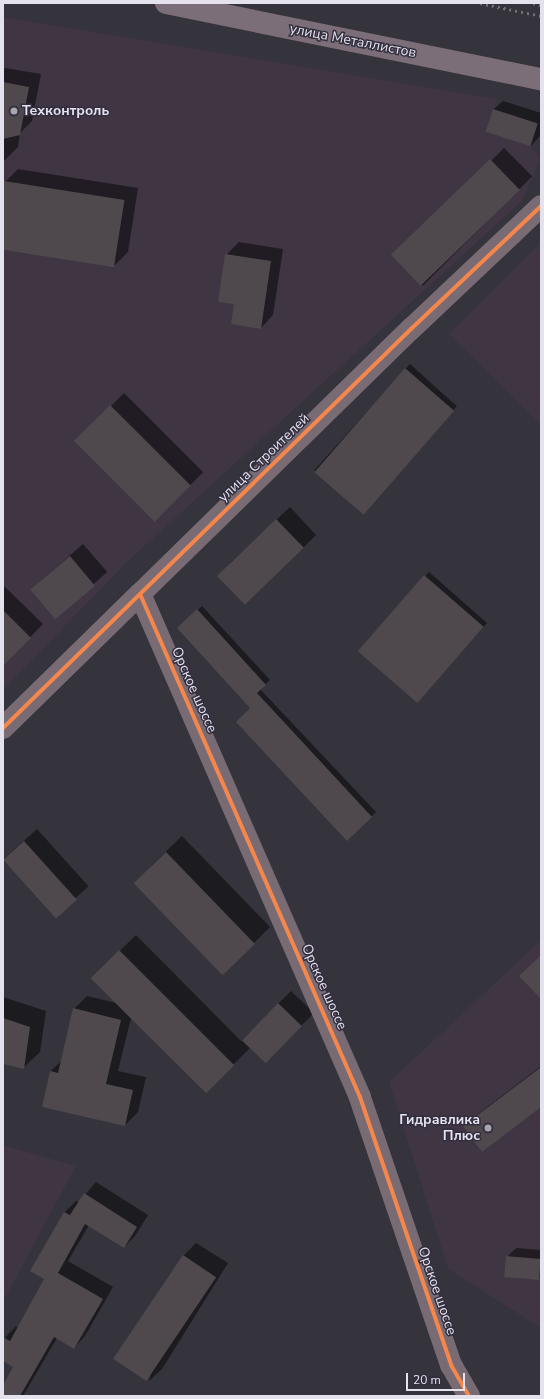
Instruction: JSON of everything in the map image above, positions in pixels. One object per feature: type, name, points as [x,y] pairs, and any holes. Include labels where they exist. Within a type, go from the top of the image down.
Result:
[{"type":"main road","name":"улица Металлистов","points":[[166,3],[541,79]]},
{"type":"street","name":"улица Строителей","points":[[3,728],[411,329],[541,206]]},
{"type":"street","name":"Орское шоссе","points":[[140,594],[360,1097],[451,1365],[469,1396]]},
{"type":"shaded area","points":[[3,17],[497,99],[494,109],[538,124],[531,147],[541,158],[522,201],[126,563],[3,690]]},
{"type":"shaded area","points":[[541,242],[541,425],[449,334]]},
{"type":"shaded area","points":[[541,940],[541,1328],[448,1269],[389,1082]]},
{"type":"shaded area","points":[[3,1145],[76,1166],[3,1302]]},
{"type":"building","name":"Техконтроль","points":[[3,82],[29,87],[20,135],[3,139]]},
{"type":"building","points":[[493,109],[538,124],[530,146],[486,132]]},
{"type":"building","points":[[490,159],[520,190],[421,286],[391,255]]},
{"type":"building","points":[[4,181],[124,200],[114,267],[3,250]]},
{"type":"building","points":[[225,254],[271,261],[261,329],[231,324],[234,304],[218,302]]},
{"type":"building","points":[[405,368],[454,411],[364,515],[314,472]]},
{"type":"building","points":[[110,405],[191,486],[155,522],[74,441]]},
{"type":"building","points":[[276,519],[304,548],[245,605],[217,576]]},
{"type":"building","points":[[70,556],[95,586],[55,619],[30,589]]},
{"type":"building","points":[[424,575],[484,627],[417,703],[358,651]]},
{"type":"building","points":[[197,609],[266,685],[257,693],[372,817],[347,841],[236,722],[250,708],[177,628]]},
{"type":"building","points":[[3,610],[31,638],[3,666]]},
{"type":"building","points":[[24,841],[77,900],[56,918],[3,860]]},
{"type":"building","points":[[166,852],[255,944],[223,975],[134,883]]},
{"type":"building","points":[[119,950],[234,1065],[206,1094],[91,978]]},
{"type":"building","points":[[541,955],[541,999],[519,976]]},
{"type":"building","points":[[278,1003],[302,1026],[266,1063],[242,1040]]},
{"type":"building","points":[[73,1008],[121,1020],[106,1084],[133,1090],[125,1126],[42,1107],[50,1071],[58,1073]]},
{"type":"building","points":[[3,1018],[30,1027],[24,1069],[3,1064]]},
{"type":"building","points":[[541,1067],[541,1107],[482,1152],[463,1126]]},
{"type":"building","points":[[84,1193],[137,1227],[124,1248],[85,1224],[58,1273],[103,1299],[74,1349],[54,1337],[20,1396],[3,1396],[3,1385],[13,1367],[3,1361],[3,1337],[10,1341],[44,1279],[30,1271],[64,1212],[70,1215]]},
{"type":"building","points":[[183,1255],[216,1277],[146,1381],[113,1359]]},
{"type":"building","points":[[506,1256],[541,1259],[539,1280],[504,1277]]},
{"type":"railway","points":[[480,3],[541,16]]},
{"type":"railway","points":[[533,3],[541,5]]},
{"type":"cycle path","points":[[3,728],[411,329],[541,206]]},
{"type":"cycle path","points":[[140,594],[360,1097],[451,1365],[469,1396]]},
{"type":"place","name":"Техконтроль","points":[[14,111]]},
{"type":"place","name":"Гидравлика Плюс","points":[[488,1128]]}]
